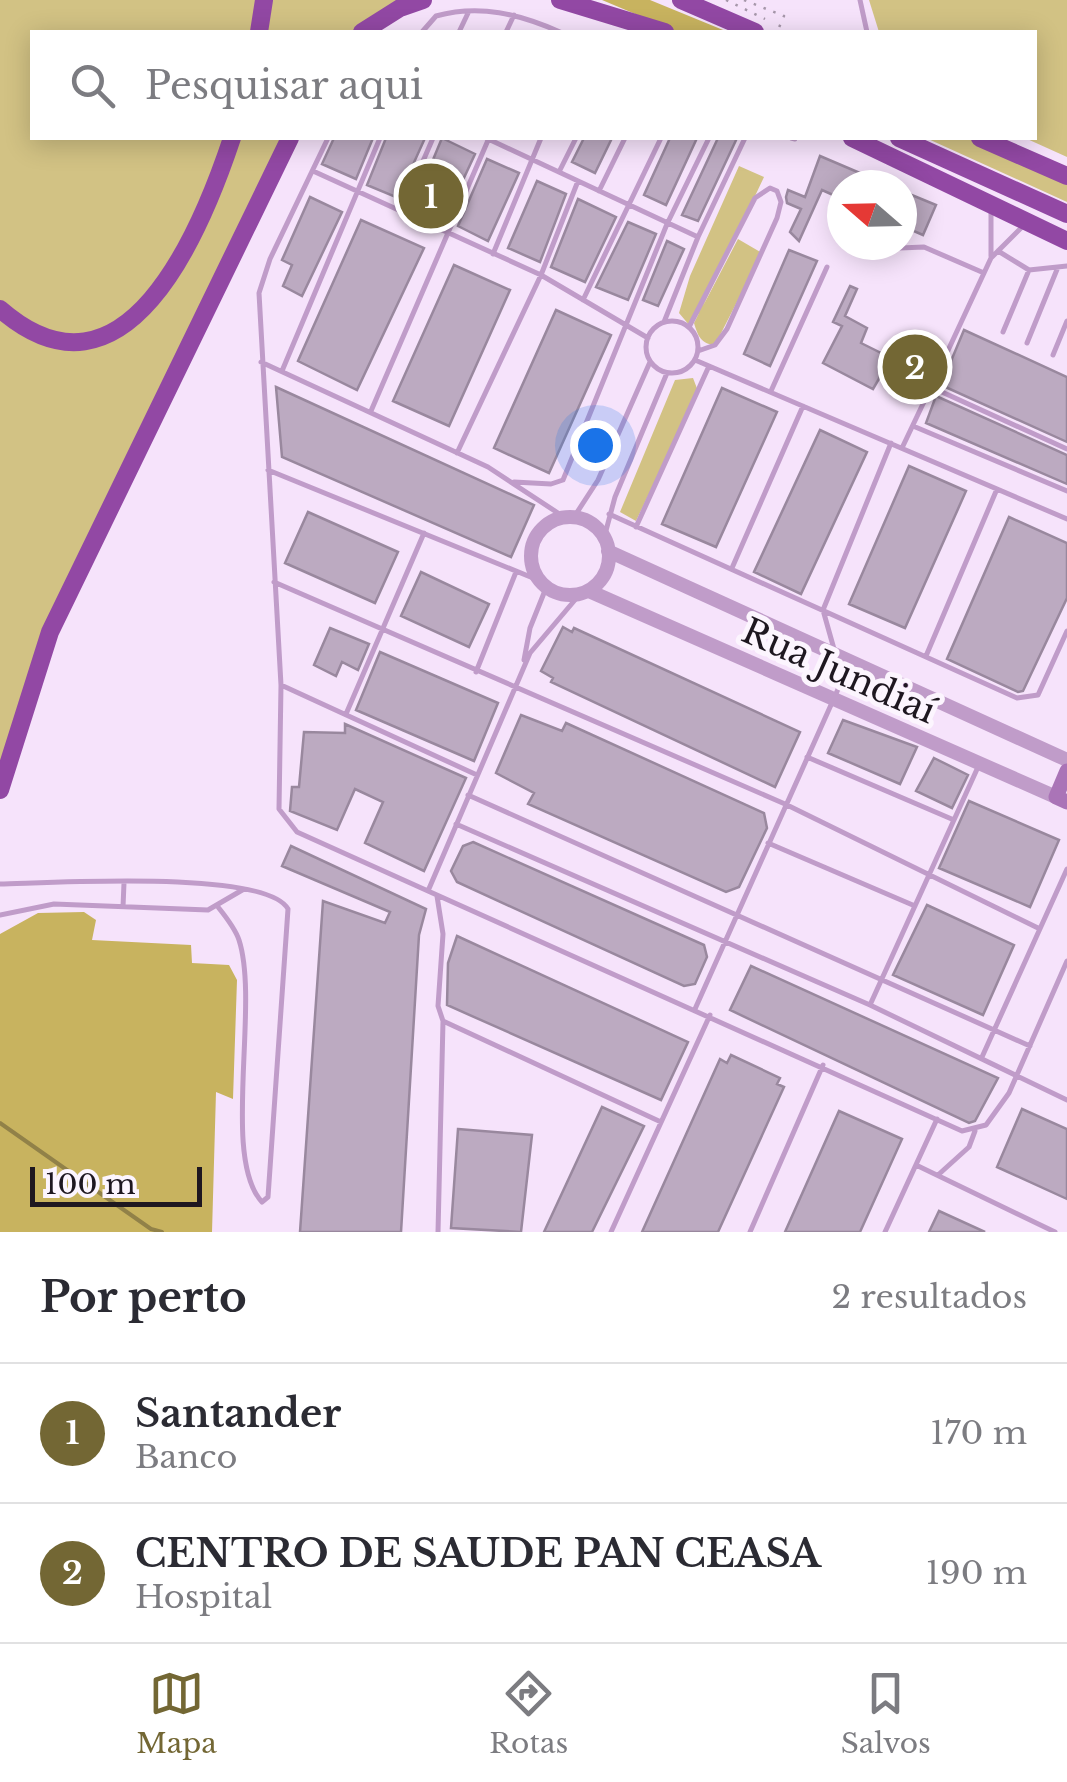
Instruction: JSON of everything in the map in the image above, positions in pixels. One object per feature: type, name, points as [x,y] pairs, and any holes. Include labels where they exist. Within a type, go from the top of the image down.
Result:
[{"type":"highway","points":[[260,30],[264,0]]},
{"type":"highway","points":[[365,30],[400,8],[423,0]]},
{"type":"highway","points":[[560,0],[659,30]]},
{"type":"highway","points":[[597,0],[669,30]]},
{"type":"highway","points":[[681,0],[749,30]]},
{"type":"highway","points":[[0,309],[20,326],[54,339],[80,341],[120,328],[170,281],[205,209],[231,140]]},
{"type":"highway","points":[[0,790],[50,632],[289,140]]},
{"type":"highway","points":[[856,140],[1067,240]]},
{"type":"highway","points":[[903,140],[1067,214]]},
{"type":"highway","points":[[985,140],[1067,176]]},
{"type":"main road","points":[[1061,800],[1067,771]]},
{"type":"street","points":[[569,517],[592,524],[606,544],[605,574],[584,593],[542,584],[532,568],[534,541],[551,522],[569,517]]},
{"type":"street","name":"Rua Jundiaí","points":[[606,544],[1067,760]]},
{"type":"street","name":"Rua Jundiaí","points":[[584,593],[1061,800]]},
{"type":"lane","points":[[860,0],[867,30]]},
{"type":"lane","points":[[461,30],[469,10]]},
{"type":"lane","points":[[424,30],[436,16],[469,10],[514,15],[555,30]]},
{"type":"lane","points":[[507,30],[514,15]]},
{"type":"lane","points":[[537,30],[540,24]]},
{"type":"lane","points":[[327,140],[260,285],[261,362],[281,685],[278,796],[284,819],[297,832],[962,1130],[975,1131]]},
{"type":"lane","points":[[282,371],[379,140]]},
{"type":"lane","points":[[401,212],[431,140]]},
{"type":"lane","points":[[371,411],[487,140]]},
{"type":"lane","points":[[492,140],[698,236]]},
{"type":"lane","points":[[494,254],[540,140]]},
{"type":"lane","points":[[559,172],[575,140]]},
{"type":"lane","points":[[599,191],[624,140]]},
{"type":"lane","points":[[582,300],[660,140]]},
{"type":"lane","points":[[514,482],[552,484],[563,480],[667,224],[708,140]]},
{"type":"lane","points":[[261,362],[457,453],[514,482],[569,517],[598,480],[650,362],[648,338],[664,322],[698,236],[744,140]]},
{"type":"lane","points":[[312,171],[541,275],[648,338]]},
{"type":"lane","points":[[457,453],[541,275],[578,180]]},
{"type":"lane","points":[[650,362],[667,373],[682,372],[695,360],[698,351],[689,327],[755,198],[770,188],[777,192],[781,202],[777,218],[727,329],[715,345],[698,351]]},
{"type":"lane","points":[[902,448],[990,258],[991,204]]},
{"type":"lane","points":[[990,258],[1028,222]]},
{"type":"lane","points":[[917,247],[984,273]]},
{"type":"lane","points":[[998,252],[1029,270],[1067,266]]},
{"type":"lane","points":[[771,391],[827,267]]},
{"type":"lane","points":[[1027,343],[1058,268]]},
{"type":"lane","points":[[1003,332],[1029,270]]},
{"type":"lane","points":[[1053,355],[1067,321]]},
{"type":"lane","points":[[664,322],[689,327]]},
{"type":"lane","points":[[695,360],[1067,519]]},
{"type":"lane","points":[[636,526],[709,366]]},
{"type":"lane","points":[[606,544],[609,514],[667,373]]},
{"type":"lane","points":[[931,387],[1067,449]]},
{"type":"lane","points":[[732,568],[804,405]]},
{"type":"lane","points":[[913,426],[1067,491]]},
{"type":"lane","points":[[695,1009],[832,701],[842,667],[834,652],[824,610],[891,442]]},
{"type":"lane","points":[[267,470],[542,584],[522,668],[428,890]]},
{"type":"lane","points":[[926,656],[997,488]]},
{"type":"lane","points":[[609,514],[1028,700],[1038,695],[1049,679],[1067,631]]},
{"type":"lane","points":[[346,714],[424,534]]},
{"type":"lane","points":[[476,672],[517,571]]},
{"type":"lane","points":[[274,582],[785,804],[928,878],[1038,928]]},
{"type":"lane","points":[[522,668],[584,593]]},
{"type":"lane","points":[[281,685],[477,775]]},
{"type":"lane","points":[[808,757],[954,820]]},
{"type":"lane","points":[[870,1005],[978,767]]},
{"type":"lane","points":[[468,795],[1030,1046]]},
{"type":"lane","points":[[456,824],[870,1005],[1067,1100]]},
{"type":"lane","points":[[768,842],[915,906]]},
{"type":"lane","points":[[981,1058],[1067,868]]},
{"type":"lane","points":[[123,907],[124,883]]},
{"type":"lane","points":[[0,884],[246,887],[278,897],[288,908],[268,1197],[262,1202],[254,1189],[242,1136],[247,1000],[243,954],[238,935],[218,907]]},
{"type":"lane","points":[[0,914],[54,904],[218,907],[246,887]]},
{"type":"lane","points":[[437,895],[443,927],[438,1006],[443,1021],[438,1232]]},
{"type":"lane","points":[[938,1175],[970,1147],[975,1131],[995,1115],[1067,961]]},
{"type":"lane","points":[[611,1232],[710,1016]]},
{"type":"lane","points":[[443,1021],[661,1122]]},
{"type":"lane","points":[[750,1232],[823,1065]]},
{"type":"lane","points":[[885,1232],[937,1118]]},
{"type":"lane","points":[[916,1165],[1055,1232]]},
{"type":"path","points":[[744,0],[784,16],[779,30]]},
{"type":"shaded area","points":[[0,0],[407,0],[357,30],[30,30],[30,140],[284,140],[121,474],[0,782]]},
{"type":"shaded area","points":[[602,0],[650,0],[723,30],[673,30]]},
{"type":"shaded area","points":[[869,0],[1067,0],[1067,157],[1029,140],[1037,140],[1037,30],[878,30]]},
{"type":"shaded area","points":[[930,140],[976,140],[1067,181],[1067,202]]},
{"type":"shaded area","points":[[739,166],[764,177],[703,306],[738,239],[762,253],[715,345],[706,343],[695,328],[699,313],[690,326],[679,313],[690,276]]},
{"type":"shaded area","points":[[693,378],[698,391],[636,521],[620,512],[675,380]]},
{"type":"shaded area","points":[[84,912],[96,920],[92,940],[191,945],[192,963],[229,965],[237,980],[233,1099],[216,1092],[212,1232],[0,1232],[0,934],[38,913]]},
{"type":"building","points":[[333,140],[372,140],[356,179],[322,164]]},
{"type":"building","points":[[385,140],[424,140],[398,198],[367,185]]},
{"type":"building","points":[[441,140],[475,154],[444,221],[413,208]]},
{"type":"building","points":[[583,140],[611,140],[595,173],[572,162]]},
{"type":"building","points":[[669,140],[696,140],[666,205],[644,195]]},
{"type":"building","points":[[717,140],[736,140],[698,221],[682,215]]},
{"type":"building","points":[[820,156],[853,170],[827,170],[827,192],[822,190],[799,241],[790,232],[801,209],[787,203],[786,197],[788,190],[805,197]]},
{"type":"building","points":[[487,159],[519,173],[488,241],[458,226]]},
{"type":"building","points":[[537,181],[566,194],[540,262],[508,248]]},
{"type":"building","points":[[310,197],[342,212],[302,296],[283,286],[292,265],[282,260]]},
{"type":"building","points":[[917,197],[936,205],[923,235],[917,232]]},
{"type":"building","points":[[578,199],[616,217],[585,282],[551,267]]},
{"type":"building","points":[[361,220],[424,248],[357,390],[298,361]]},
{"type":"building","points":[[628,222],[656,234],[628,300],[596,287]]},
{"type":"building","points":[[667,241],[684,249],[658,306],[643,300]]},
{"type":"building","points":[[789,250],[817,261],[770,366],[744,354]]},
{"type":"building","points":[[454,265],[510,290],[449,426],[393,401]]},
{"type":"building","points":[[850,286],[857,289],[845,316],[867,328],[861,343],[891,358],[873,389],[823,363],[842,326],[833,322]]},
{"type":"building","points":[[556,310],[611,335],[549,473],[494,448]]},
{"type":"building","points":[[964,330],[1067,377],[1067,442],[941,385]]},
{"type":"building","points":[[276,387],[534,505],[511,557],[282,457]]},
{"type":"building","points":[[722,388],[777,412],[716,547],[662,524]]},
{"type":"building","points":[[936,396],[1067,455],[1067,484],[926,423]]},
{"type":"building","points":[[820,430],[867,452],[801,594],[754,572]]},
{"type":"building","points":[[909,466],[966,491],[905,628],[849,604]]},
{"type":"building","points":[[308,512],[398,552],[375,603],[285,563]]},
{"type":"building","points":[[1009,517],[1067,543],[1067,598],[1023,691],[1018,692],[947,659]]},
{"type":"building","points":[[421,572],[489,604],[469,647],[401,616]]},
{"type":"building","points":[[563,627],[572,632],[574,628],[800,732],[775,787],[551,682],[553,678],[541,671]]},
{"type":"building","points":[[330,628],[369,644],[358,670],[342,662],[336,676],[314,665]]},
{"type":"building","points":[[380,652],[498,703],[474,761],[356,710]]},
{"type":"building","points":[[521,715],[562,731],[566,723],[764,813],[767,828],[739,887],[726,892],[528,804],[534,793],[496,773]]},
{"type":"building","points":[[843,720],[917,747],[900,784],[828,753]]},
{"type":"building","points":[[345,724],[466,778],[424,871],[365,843],[383,802],[355,789],[337,830],[290,811],[292,787],[299,787],[304,732],[345,733]]},
{"type":"building","points":[[934,758],[968,775],[952,808],[916,791]]},
{"type":"building","points":[[969,801],[1059,840],[1030,907],[939,868]]},
{"type":"building","points":[[473,842],[704,945],[707,957],[695,984],[684,986],[457,882],[451,871],[463,846]]},
{"type":"building","points":[[291,846],[426,909],[419,935],[401,1232],[300,1232],[323,901],[385,923],[390,912],[282,866]]},
{"type":"building","points":[[927,905],[1014,945],[983,1015],[893,975]]},
{"type":"building","points":[[457,936],[688,1042],[661,1100],[447,1005],[448,963]]},
{"type":"building","points":[[751,966],[998,1078],[975,1121],[969,1123],[730,1010]]},
{"type":"building","points":[[731,1055],[780,1078],[777,1084],[784,1087],[718,1232],[642,1232],[720,1059],[727,1063]]},
{"type":"building","points":[[602,1107],[644,1126],[592,1232],[544,1232]]},
{"type":"building","points":[[1022,1109],[1067,1129],[1067,1199],[997,1167]]},
{"type":"building","points":[[839,1111],[902,1139],[860,1232],[785,1232]]},
{"type":"building","points":[[458,1129],[532,1135],[521,1232],[451,1228]]},
{"type":"building","points":[[939,1211],[985,1232],[929,1232]]},
{"type":"waterway","points":[[0,1123],[151,1229],[162,1232]]},
{"type":"place","name":"Santander","points":[[431,196]]},
{"type":"place","name":"CENTRO DE SAUDE PAN CEASA","points":[[915,367]]}]
